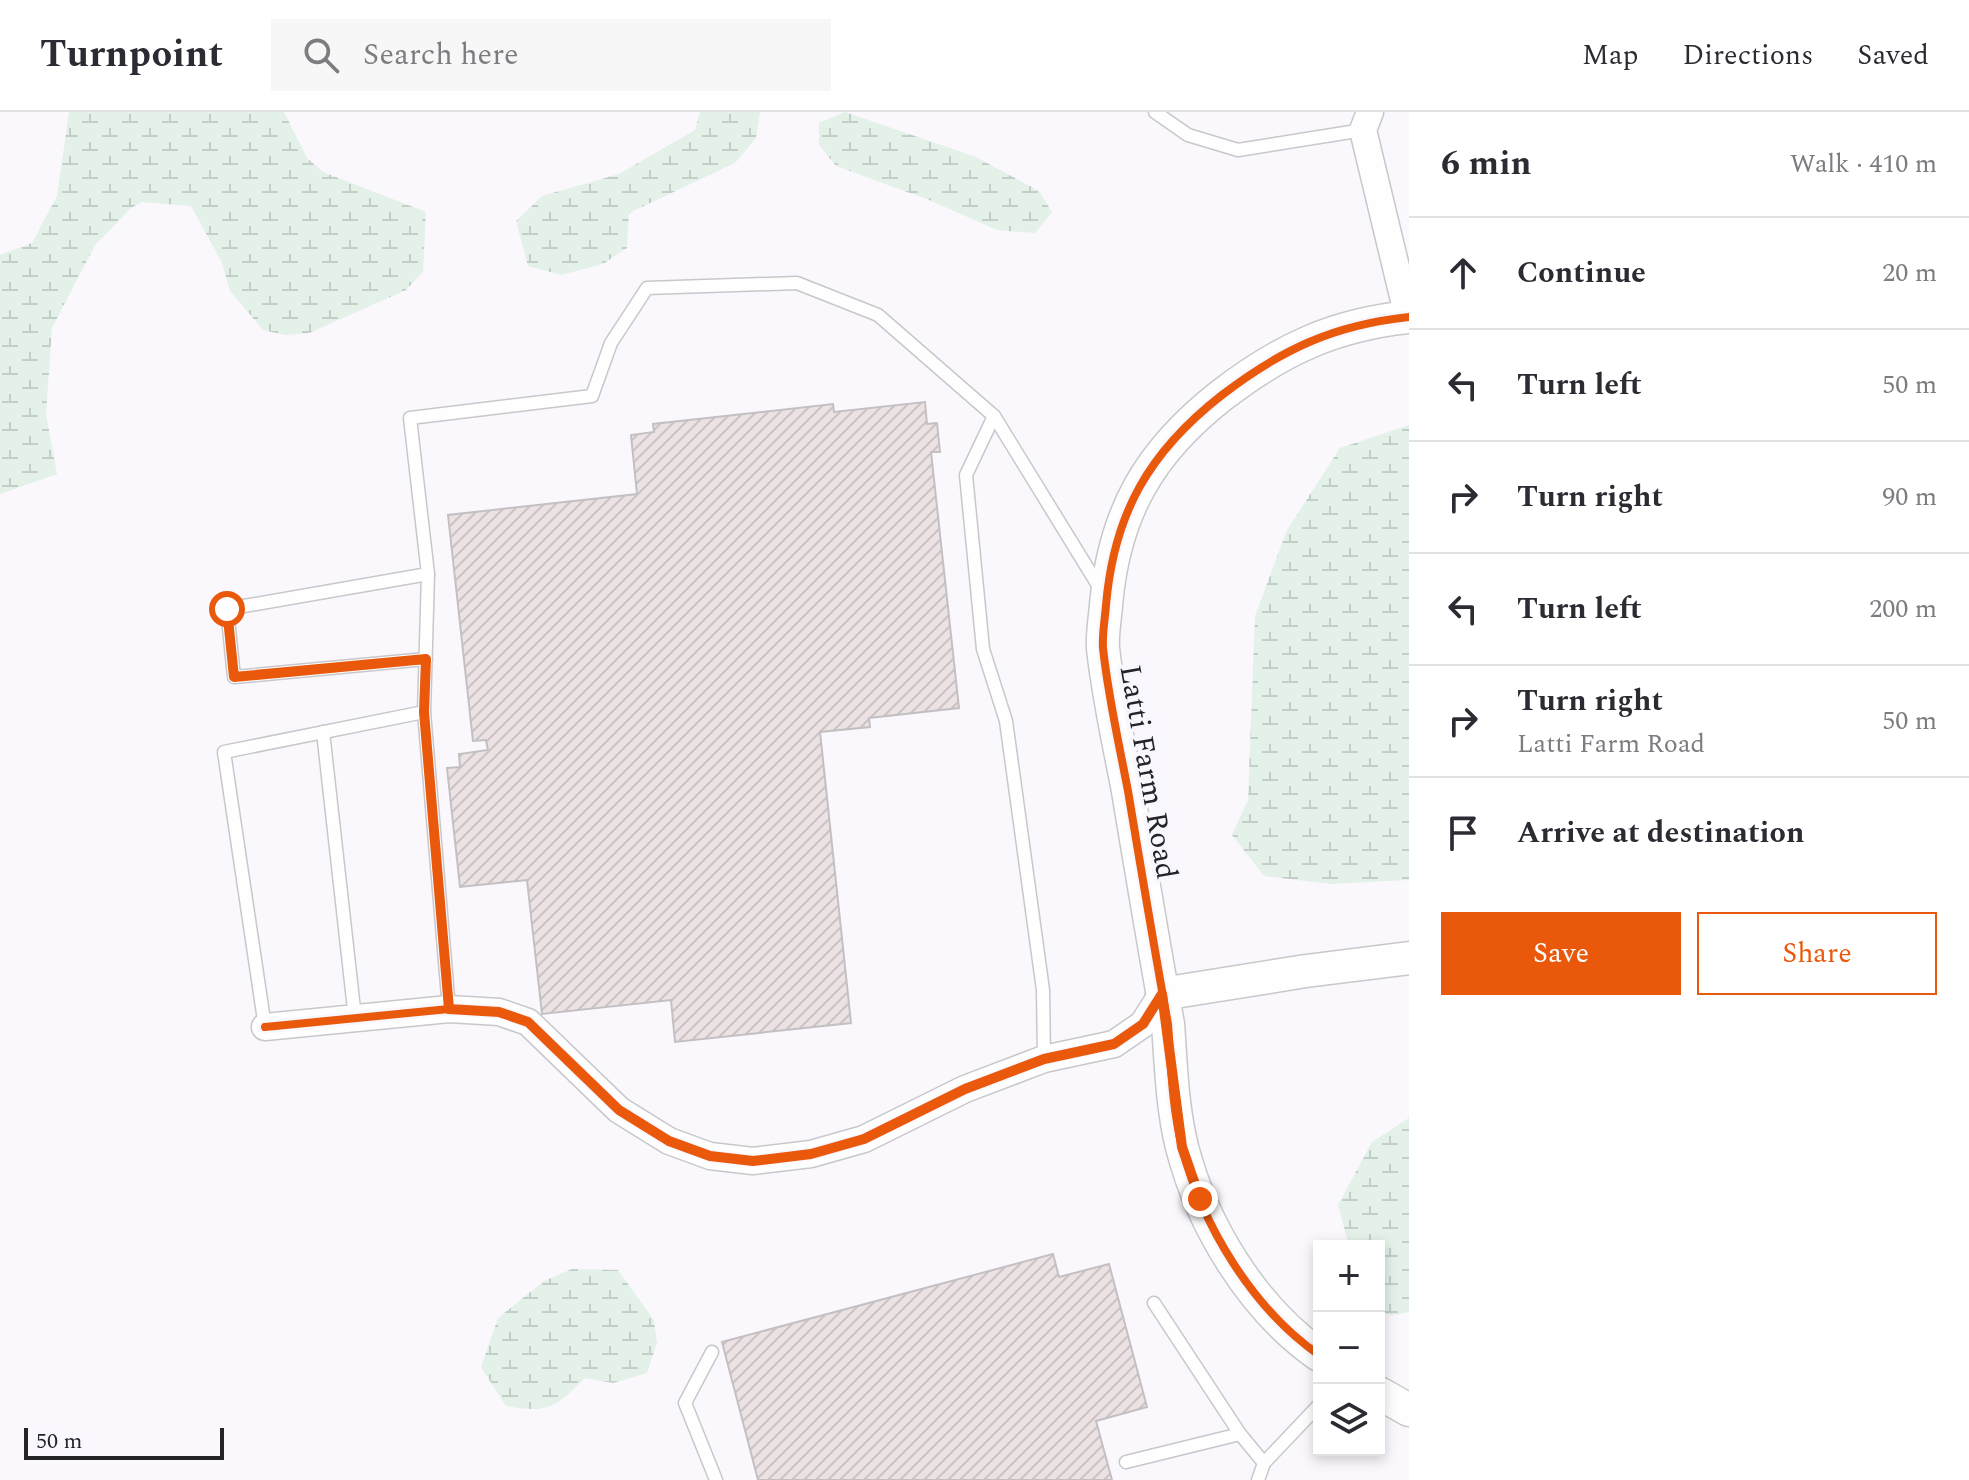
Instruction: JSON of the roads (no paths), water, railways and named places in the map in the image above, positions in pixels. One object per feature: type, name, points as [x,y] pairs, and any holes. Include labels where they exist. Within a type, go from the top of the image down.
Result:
[{"type":"street","points":[[1366,121],[1409,317]]},
{"type":"street","name":"Latti Farm Road","points":[[1313,1350],[1271,1312],[1242,1275],[1200,1199],[1182,1147],[1162,994],[1103,645],[1107,600],[1113,557],[1126,516],[1146,472],[1173,439],[1255,370],[1293,347],[1356,325],[1409,317]]},
{"type":"street","points":[[265,1027],[449,1009],[499,1012],[528,1022],[619,1110],[669,1141],[710,1156],[753,1161],[811,1154],[864,1139],[965,1089],[1044,1059],[1114,1044],[1143,1024],[1162,994],[1409,958]]},
{"type":"street","points":[[1385,1396],[1409,1410]]},
{"type":"lane","points":[[1155,112],[1188,135],[1238,150],[1366,121]]},
{"type":"lane","points":[[449,1009],[424,712],[428,574],[410,418],[592,396],[611,343],[647,288],[797,283],[878,315],[994,416],[1107,600]]},
{"type":"lane","points":[[994,416],[966,475],[983,649],[1006,721],[1043,990],[1044,1059]]},
{"type":"lane","points":[[426,659],[234,677],[227,609],[428,574]]},
{"type":"lane","points":[[265,1027],[224,752],[424,712]]},
{"type":"lane","points":[[323,732],[355,1018]]},
{"type":"lane","points":[[1154,1303],[1240,1434],[1264,1463]]},
{"type":"lane","points":[[712,1352],[685,1403],[716,1480]]},
{"type":"lane","points":[[1258,1480],[1264,1463],[1313,1411]]},
{"type":"lane","points":[[1126,1462],[1240,1434]]}]
